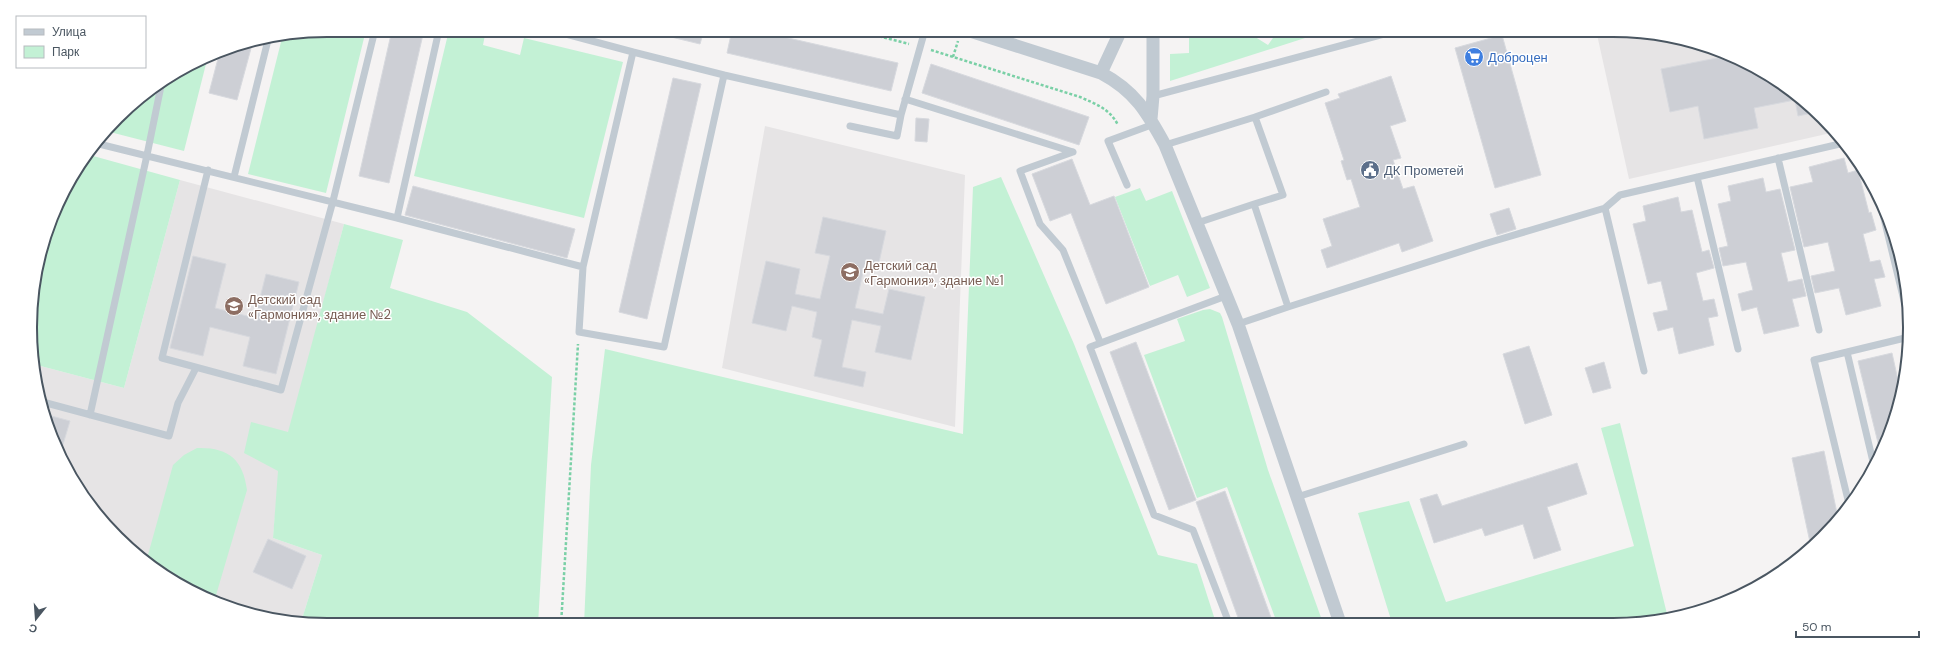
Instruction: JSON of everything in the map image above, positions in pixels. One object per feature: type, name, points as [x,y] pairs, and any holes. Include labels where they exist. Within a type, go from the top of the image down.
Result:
[{"type":"street","points":[[977,37],[1101,73],[1117,82],[1131,93],[1152,122],[1165,145],[1238,324],[1338,618]]},
{"type":"street","points":[[1101,73],[1118,37]]},
{"type":"street","points":[[1152,122],[1153,37]]},
{"type":"lane","points":[[208,170],[162,358],[281,390],[333,202],[372,37]]},
{"type":"lane","points":[[397,218],[437,37]]},
{"type":"lane","points":[[577,37],[724,75],[901,115]]},
{"type":"lane","points":[[850,126],[897,136],[905,99],[923,37]]},
{"type":"lane","points":[[1153,96],[1373,37]]},
{"type":"lane","points":[[234,176],[267,44]]},
{"type":"lane","points":[[633,52],[583,266],[579,332],[664,347],[724,75]]},
{"type":"lane","points":[[90,415],[148,155],[159,91]]},
{"type":"lane","points":[[1165,145],[1255,117],[1326,92]]},
{"type":"lane","points":[[905,99],[1073,152],[1020,171],[1040,224],[1063,250],[1100,342]]},
{"type":"lane","points":[[1197,223],[1283,195],[1255,117]]},
{"type":"lane","points":[[1127,185],[1108,141],[1152,122]]},
{"type":"lane","points":[[1238,324],[1484,244],[1605,208],[1620,195],[1837,144]]},
{"type":"lane","points":[[102,145],[234,176],[583,266]]},
{"type":"lane","points":[[1778,158],[1819,330]]},
{"type":"lane","points":[[1697,177],[1738,349]]},
{"type":"lane","points":[[1254,204],[1288,307]]},
{"type":"lane","points":[[1605,208],[1644,371]]},
{"type":"lane","points":[[1887,232],[1899,278]]},
{"type":"lane","points":[[1226,296],[1090,347],[1154,515],[1193,530],[1227,618]]},
{"type":"lane","points":[[1848,498],[1814,360],[1902,339]]},
{"type":"lane","points":[[1847,352],[1872,458]]},
{"type":"lane","points":[[47,403],[168,436],[178,402],[196,368]]},
{"type":"lane","points":[[1297,497],[1464,444]]},
{"type":"path","points":[[882,37],[921,47],[1080,97],[1099,105],[1109,112],[1124,135]]},
{"type":"path","points":[[953,57],[961,37]]},
{"type":"path","points":[[561,618],[579,332]]},
{"type":"shaded area","points":[[1598,37],[1650,39],[1688,47],[1724,59],[1774,86],[1804,109],[1829,133],[1629,179]]},
{"type":"shaded area","name":"Детский сад «Гармония», здание №1","points":[[765,126],[965,175],[955,427],[722,368]]},
{"type":"shaded area","points":[[180,180],[344,224],[279,471],[273,538],[322,555],[303,617],[290,616],[234,603],[182,579],[166,569],[136,546],[109,519],[97,504],[76,473],[59,439],[47,403],[39,366],[124,388]]},
{"type":"green space","points":[[328,37],[364,37],[326,193],[248,174],[281,41]]},
{"type":"green space","points":[[447,37],[485,37],[483,45],[520,55],[524,38],[623,62],[584,218],[414,176]]},
{"type":"green space","points":[[1189,37],[1255,37],[1268,45],[1274,37],[1308,37],[1170,81],[1170,54],[1189,53]]},
{"type":"green space","points":[[206,64],[184,151],[112,133],[136,109],[151,97],[182,76]]},
{"type":"green space","points":[[93,156],[180,180],[124,388],[39,365],[37,328],[39,290],[47,252],[52,234],[67,199],[76,182]]},
{"type":"green space","points":[[1001,177],[1074,344],[1158,555],[1197,564],[1214,618],[584,618],[591,465],[605,349],[963,434],[973,187]]},
{"type":"green space","points":[[1140,188],[1146,201],[1172,191],[1210,288],[1187,297],[1178,275],[1150,286],[1115,197]]},
{"type":"green space","points":[[344,224],[403,240],[390,288],[467,312],[552,377],[538,618],[303,617],[322,555],[273,538],[278,471],[244,453],[251,422],[288,432]]},
{"type":"green space","points":[[1210,309],[1220,313],[1222,317],[1268,470],[1321,618],[1275,618],[1227,487],[1197,498],[1144,355],[1185,341],[1177,319]]},
{"type":"green space","points":[[1620,423],[1667,612],[1650,616],[1612,618],[1390,618],[1358,513],[1409,501],[1446,602],[1634,546],[1601,428]]},
{"type":"green space","points":[[197,448],[208,448],[225,453],[238,463],[245,479],[247,490],[216,596],[182,579],[148,555],[173,465],[184,455]]},
{"type":"building","points":[[390,37],[422,37],[389,183],[359,176]]},
{"type":"building","points":[[671,37],[702,37],[700,44]]},
{"type":"building","points":[[730,37],[784,37],[898,63],[891,91],[727,53]]},
{"type":"building","points":[[1495,37],[1503,37],[1541,175],[1495,188],[1455,48]]},
{"type":"building","points":[[251,47],[237,100],[209,93],[218,58]]},
{"type":"building","points":[[1720,57],[1758,76],[1793,100],[1754,108],[1758,128],[1704,139],[1698,106],[1670,112],[1661,69]]},
{"type":"building","points":[[931,64],[1089,117],[1079,145],[922,93]]},
{"type":"building","name":"ДК Прометей","points":[[1391,76],[1406,121],[1390,126],[1401,158],[1393,160],[1403,189],[1414,186],[1433,241],[1402,252],[1399,243],[1327,268],[1321,250],[1332,246],[1323,219],[1360,207],[1351,179],[1347,180],[1341,161],[1344,160],[1325,103],[1340,98],[1338,94]]},
{"type":"building","points":[[673,78],[701,84],[647,319],[619,312]]},
{"type":"building","points":[[1795,102],[1809,114],[1798,116]]},
{"type":"building","points":[[916,118],[929,119],[927,142],[915,141]]},
{"type":"building","points":[[1844,158],[1848,173],[1857,170],[1859,174],[1869,213],[1871,212],[1876,230],[1863,234],[1870,262],[1880,260],[1885,277],[1874,279],[1881,306],[1846,315],[1839,288],[1815,293],[1811,276],[1835,271],[1828,242],[1804,247],[1790,187],[1813,182],[1809,167]]},
{"type":"building","points":[[1072,159],[1090,205],[1114,196],[1149,287],[1106,304],[1071,213],[1050,221],[1032,174]]},
{"type":"building","points":[[1763,178],[1766,192],[1780,189],[1795,250],[1781,253],[1788,282],[1802,279],[1806,296],[1792,299],[1799,326],[1764,334],[1757,307],[1742,311],[1738,294],[1753,290],[1746,262],[1723,266],[1719,248],[1728,246],[1718,204],[1731,201],[1728,186]]},
{"type":"building","points":[[413,186],[575,229],[567,258],[405,215]]},
{"type":"building","points":[[1678,197],[1681,212],[1692,210],[1702,252],[1709,250],[1714,268],[1696,273],[1703,301],[1714,299],[1718,316],[1708,318],[1714,345],[1679,354],[1673,327],[1658,331],[1653,313],[1668,310],[1661,281],[1648,284],[1633,224],[1646,221],[1643,206]]},
{"type":"building","points":[[1509,208],[1516,229],[1497,235],[1490,214]]},
{"type":"building","points":[[823,217],[886,231],[878,267],[865,264],[855,308],[883,314],[889,289],[925,297],[911,360],[875,352],[881,326],[852,320],[842,367],[866,372],[863,387],[814,376],[822,340],[812,337],[817,312],[792,306],[786,331],[752,323],[766,261],[800,269],[795,294],[820,299],[830,256],[815,253]]},
{"type":"building","points":[[193,256],[226,264],[215,308],[255,318],[266,274],[299,282],[276,374],[243,366],[250,337],[210,327],[203,356],[170,348]]},
{"type":"building","points":[[1136,342],[1196,500],[1169,510],[1110,352]]},
{"type":"building","points":[[1529,346],[1552,415],[1525,424],[1503,354]]},
{"type":"building","points":[[1892,353],[1898,380],[1888,421],[1878,445],[1858,361]]},
{"type":"building","points":[[1604,362],[1611,388],[1593,393],[1585,368]]},
{"type":"building","points":[[51,416],[70,421],[62,446]]},
{"type":"building","points":[[1824,451],[1837,512],[1810,541],[1792,458]]},
{"type":"building","points":[[1577,463],[1587,494],[1547,507],[1561,550],[1534,559],[1523,524],[1485,536],[1482,528],[1434,543],[1420,499],[1437,494],[1442,506]]},
{"type":"building","points":[[1225,491],[1271,618],[1238,618],[1196,502]]},
{"type":"building","points":[[268,539],[306,556],[292,589],[253,572]]},
{"type":"place","name":"Доброцен","points":[[1474,57]]},
{"type":"place","name":"ДК Прометей","points":[[1370,170]]},
{"type":"place","name":"Детский сад «Гармония», здание №1","points":[[850,272]]},
{"type":"place","name":"Детский сад «Гармония», здание №2","points":[[234,306]]}]
